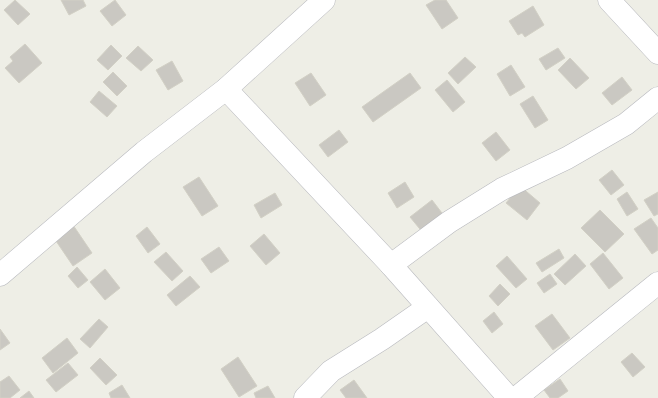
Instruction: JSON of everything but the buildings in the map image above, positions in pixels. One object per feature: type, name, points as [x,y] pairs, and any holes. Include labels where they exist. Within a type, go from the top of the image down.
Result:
[{"type":"street","points":[[0,275],[144,152],[226,89],[324,0]]},
{"type":"street","points":[[609,0],[658,53]]},
{"type":"street","points":[[226,89],[391,265],[509,398]]},
{"type":"street","points":[[391,265],[449,222],[502,189],[567,158],[626,124],[658,98]]},
{"type":"street","points":[[516,398],[658,283]]},
{"type":"street","points":[[305,398],[331,371],[382,339],[428,307]]}]
